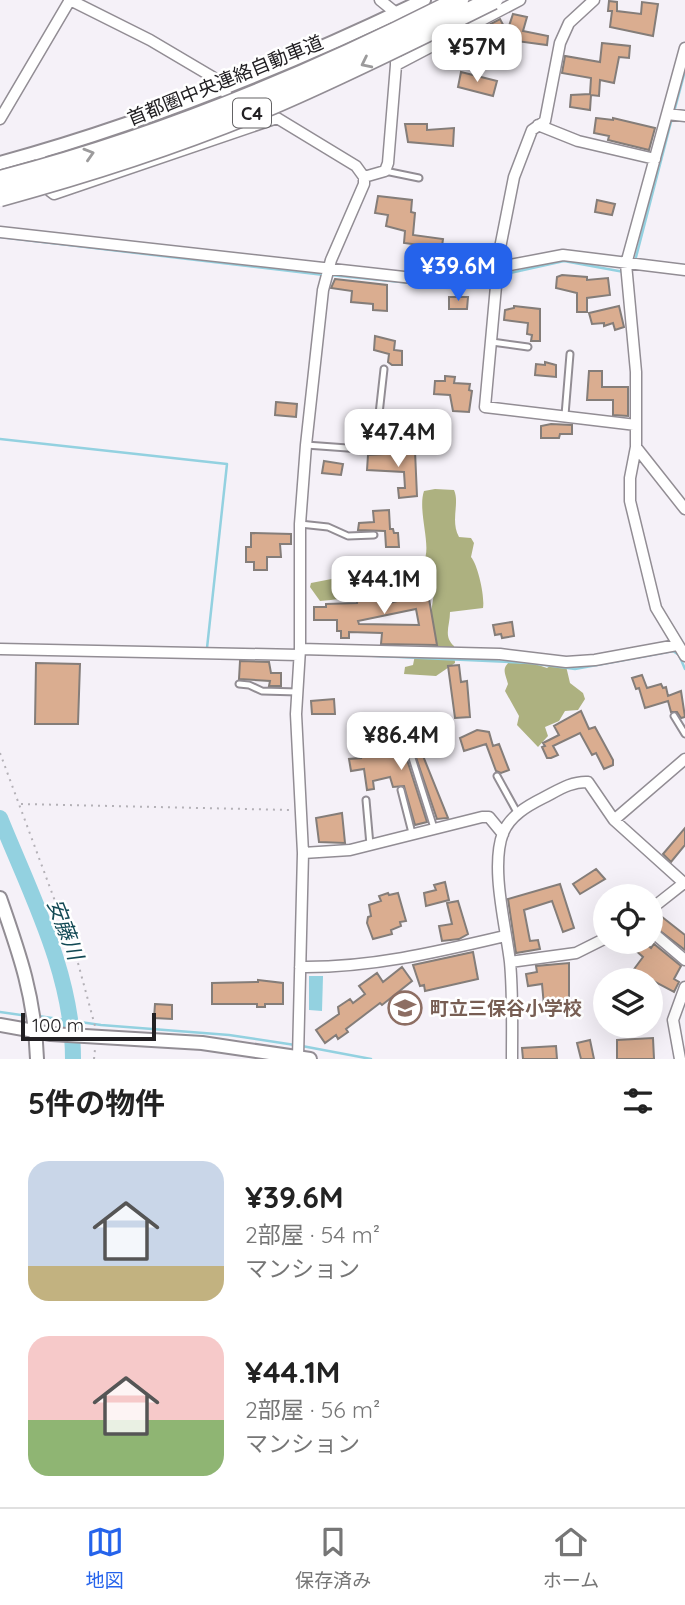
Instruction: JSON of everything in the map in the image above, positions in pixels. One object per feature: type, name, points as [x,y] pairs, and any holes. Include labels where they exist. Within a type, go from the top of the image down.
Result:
[{"type":"highway","name":"首都圏中央連絡自動車道","points":[[0,180],[117,146],[208,113],[329,62],[459,0]]},
{"type":"highway","name":"首都圏中央連絡自動車道","points":[[0,197],[157,148],[270,106],[343,74],[493,0]]},
{"type":"street","points":[[380,0],[396,13]]},
{"type":"street","points":[[0,163],[138,121],[224,89],[424,0]]},
{"type":"street","points":[[396,65],[520,0]]},
{"type":"street","points":[[594,0],[569,23],[560,43],[548,113],[545,121],[532,130],[514,177],[499,267],[485,407],[636,425]]},
{"type":"street","points":[[0,120],[67,1],[150,40],[216,79],[224,89],[240,131]]},
{"type":"street","points":[[364,177],[384,171],[388,163],[396,65],[396,13]]},
{"type":"street","points":[[685,48],[625,264],[636,372],[636,447],[630,478],[630,501],[656,608],[685,656]]},
{"type":"street","points":[[667,114],[685,116]]},
{"type":"street","points":[[0,1025],[55,1034],[201,1043],[304,1058],[300,967],[303,810],[296,714],[300,652],[300,524],[318,325],[328,270],[364,184],[364,177],[356,166],[277,118],[54,194],[50,191],[39,153]]},
{"type":"street","points":[[538,125],[578,141],[654,159]]},
{"type":"street","points":[[0,232],[431,280],[564,255],[685,270]]},
{"type":"street","points":[[636,447],[685,509]]},
{"type":"street","points":[[0,649],[500,654],[566,662],[595,660],[677,645]]},
{"type":"street","points":[[614,820],[685,759]]},
{"type":"street","points":[[512,1059],[510,962],[500,875],[503,834],[519,814],[529,805],[566,786],[588,782],[614,820],[684,884],[663,900]]},
{"type":"street","points":[[303,853],[327,853],[370,845],[482,817],[489,817],[503,834]]},
{"type":"street","points":[[0,898],[23,962],[33,1003],[37,1059]]},
{"type":"street","points":[[300,967],[338,967],[397,960],[505,936]]},
{"type":"street","points":[[663,941],[685,960]]},
{"type":"street","points":[[510,962],[576,953],[593,944]]},
{"type":"street","points":[[680,1059],[673,1020],[685,987]]},
{"type":"lane","points":[[384,171],[418,177]]},
{"type":"lane","points":[[492,342],[528,347]]},
{"type":"lane","points":[[565,415],[570,354]]},
{"type":"lane","points":[[306,445],[375,450],[384,369]]},
{"type":"lane","points":[[300,524],[328,527],[348,536],[374,535]]},
{"type":"lane","points":[[239,684],[262,691],[298,692]]},
{"type":"lane","points":[[674,716],[685,734]]},
{"type":"lane","points":[[407,742],[434,828]]},
{"type":"lane","points":[[497,776],[519,814]]},
{"type":"lane","points":[[401,790],[412,833]]},
{"type":"lane","points":[[366,800],[370,845]]},
{"type":"path","points":[[0,753],[78,963],[94,1036]]},
{"type":"path","points":[[19,804],[303,810]]},
{"type":"green space","points":[[454,490],[456,531],[459,537],[471,538],[474,543],[471,557],[480,581],[483,608],[450,612],[448,635],[454,646],[455,663],[436,676],[404,674],[405,667],[413,665],[415,655],[441,655],[434,635],[431,613],[434,593],[427,589],[424,582],[409,582],[402,586],[401,598],[396,599],[392,595],[391,577],[363,579],[361,596],[331,600],[320,601],[310,587],[311,583],[352,575],[371,563],[382,569],[423,562],[426,548],[422,499],[424,491]]},
{"type":"green space","points":[[511,660],[526,661],[547,668],[553,664],[566,666],[570,683],[583,693],[585,699],[578,710],[565,711],[559,721],[545,727],[548,736],[538,747],[517,725],[519,716],[505,691],[508,684],[505,668]]},
{"type":"water","points":[[309,976],[323,976],[322,1011],[309,1010]]},
{"type":"building","points":[[609,1],[617,2],[617,11],[641,14],[642,2],[658,4],[653,36],[610,27],[612,11],[608,11]]},
{"type":"building","points":[[513,14],[527,17],[523,31],[548,36],[547,45],[517,41],[515,55],[510,54],[509,59],[483,53],[485,43],[468,52],[465,46],[460,48],[456,42],[500,19],[507,32]]},
{"type":"building","points":[[602,43],[630,46],[629,58],[619,57],[614,83],[600,80],[599,96],[591,95],[590,110],[570,107],[571,95],[590,94],[591,78],[562,73],[565,56],[600,62]]},
{"type":"building","points":[[461,72],[497,81],[493,96],[458,87]]},
{"type":"building","points":[[596,118],[613,118],[655,128],[649,150],[608,140],[609,136],[594,133]]},
{"type":"building","points":[[405,124],[427,124],[427,130],[454,128],[453,146],[408,142]]},
{"type":"building","points":[[378,196],[412,200],[411,212],[415,213],[413,235],[443,239],[441,253],[419,250],[419,245],[404,243],[405,231],[386,226],[388,215],[375,213]]},
{"type":"building","points":[[597,200],[615,204],[612,215],[595,212]]},
{"type":"building","points":[[557,277],[587,277],[587,280],[608,278],[610,295],[587,298],[587,312],[577,312],[577,293],[556,288]]},
{"type":"building","points":[[335,279],[387,285],[387,311],[373,310],[373,304],[351,302],[352,291],[331,288]]},
{"type":"building","points":[[449,297],[468,297],[467,309],[449,309]]},
{"type":"building","points":[[514,306],[540,309],[540,341],[531,341],[532,335],[527,334],[528,323],[504,320],[505,310]]},
{"type":"building","points":[[619,306],[624,327],[615,330],[613,323],[604,326],[604,323],[592,324],[589,313]]},
{"type":"building","points":[[375,336],[395,341],[394,350],[402,351],[402,365],[392,365],[388,362],[389,354],[374,350]]},
{"type":"building","points":[[545,362],[556,365],[556,377],[535,375],[536,364],[545,365]]},
{"type":"building","points":[[589,371],[602,371],[602,387],[628,387],[628,416],[613,415],[613,400],[587,400]]},
{"type":"building","points":[[445,376],[455,377],[454,383],[470,384],[469,390],[472,391],[469,412],[453,411],[450,395],[434,394],[435,381],[445,381]]},
{"type":"building","points":[[276,402],[297,404],[296,417],[275,415]]},
{"type":"building","points":[[572,425],[572,434],[560,434],[559,438],[541,438],[541,426]]},
{"type":"building","points":[[402,449],[415,451],[417,496],[399,498],[398,488],[405,488],[404,472],[367,470],[368,455],[402,453]]},
{"type":"building","points":[[324,461],[343,464],[341,475],[322,473]]},
{"type":"building","points":[[389,510],[390,529],[398,533],[399,547],[386,547],[385,531],[358,530],[359,523],[374,522],[373,511]]},
{"type":"building","points":[[251,533],[291,534],[291,544],[280,544],[281,557],[267,557],[267,570],[254,570],[254,562],[246,562],[246,547],[251,547]]},
{"type":"building","points":[[390,580],[390,603],[428,593],[437,645],[381,644],[382,633],[349,632],[349,638],[341,638],[341,631],[337,631],[337,620],[314,620],[314,607],[357,603],[357,598],[364,598],[365,581]],"holes":[[[416,609],[419,625],[359,624],[358,621]]]},
{"type":"building","points":[[512,622],[514,636],[502,638],[501,634],[495,635],[493,625]]},
{"type":"building","points":[[240,661],[269,662],[271,673],[281,673],[281,686],[269,686],[270,681],[239,679]]},
{"type":"building","points":[[36,663],[80,664],[78,724],[35,724]]},
{"type":"building","points":[[459,665],[461,682],[467,681],[470,717],[455,718],[448,666]]},
{"type":"building","points":[[642,675],[647,688],[661,684],[663,688],[666,687],[668,696],[681,691],[685,717],[681,718],[677,712],[671,712],[668,701],[645,708],[639,688],[636,689],[632,678]]},
{"type":"building","points":[[334,699],[335,714],[312,714],[311,701]]},
{"type":"building","points":[[581,711],[589,729],[595,727],[613,760],[613,765],[604,769],[596,753],[592,755],[580,733],[553,746],[558,755],[547,758],[542,747],[545,746],[543,743],[559,735],[554,726]]},
{"type":"building","points":[[409,726],[413,737],[415,736],[448,818],[437,819],[409,737],[404,738],[402,744],[427,822],[415,825],[404,786],[393,787],[390,777],[373,781],[374,789],[367,790],[364,769],[351,771],[349,759],[361,758],[360,754],[393,747],[388,730]]},
{"type":"building","points":[[477,730],[489,732],[493,746],[499,744],[509,770],[501,773],[496,771],[486,744],[464,751],[460,738]]},
{"type":"building","points":[[342,813],[345,843],[319,842],[316,818]]},
{"type":"building","points":[[685,828],[685,845],[671,862],[663,854]]},
{"type":"building","points":[[596,869],[605,879],[580,894],[573,884]]},
{"type":"building","points":[[445,882],[449,900],[426,906],[424,893],[436,890],[434,885]]},
{"type":"building","points":[[560,884],[574,928],[563,932],[552,901],[524,910],[530,941],[538,940],[540,949],[516,953],[508,899]]},
{"type":"building","points":[[398,893],[406,921],[400,922],[401,926],[391,930],[392,934],[373,939],[367,923],[368,917],[371,916],[369,905],[381,901],[379,896]]},
{"type":"building","points":[[458,901],[468,934],[459,939],[442,941],[439,926],[452,924],[447,903]]},
{"type":"building","points":[[663,918],[685,935],[685,950],[663,933]]},
{"type":"building","points":[[663,951],[681,966],[674,979],[679,982],[674,992],[663,986],[663,968],[635,968],[643,957],[640,954],[663,954]]},
{"type":"building","points":[[473,952],[478,979],[425,991],[424,985],[420,986],[413,965]]},
{"type":"building","points":[[569,963],[569,999],[544,1006],[542,984],[528,986],[526,974],[537,972],[536,966]]},
{"type":"building","points":[[402,967],[412,981],[346,1029],[348,1032],[338,1039],[336,1035],[325,1043],[316,1030],[339,1014],[338,1007],[350,999],[353,1003],[365,994],[359,986],[377,973],[383,982]]},
{"type":"building","points":[[258,980],[283,983],[283,1004],[257,1007],[257,1004],[212,1004],[212,983]]},
{"type":"building","points":[[155,1004],[172,1005],[172,1019],[154,1018]]},
{"type":"building","points":[[653,1038],[654,1059],[617,1059],[617,1040]]},
{"type":"building","points":[[590,1040],[594,1059],[581,1059],[577,1043]]},
{"type":"building","points":[[556,1046],[557,1059],[523,1059],[522,1048]]},
{"type":"waterway","points":[[674,112],[685,71]]},
{"type":"waterway","points":[[635,261],[672,118]]},
{"type":"waterway","points":[[0,237],[324,275]]},
{"type":"waterway","points":[[501,275],[564,261],[624,272]]},
{"type":"waterway","points":[[330,275],[421,284]]},
{"type":"waterway","points":[[442,283],[494,277]]},
{"type":"waterway","points":[[0,439],[227,464],[207,648],[212,649]]},
{"type":"waterway","points":[[355,655],[530,663],[575,669],[673,651],[679,655],[685,669]]},
{"type":"waterway","name":"安藤川","points":[[0,818],[37,906],[58,966],[66,996],[73,1059]]},
{"type":"waterway","points":[[0,1012],[28,1016]]},
{"type":"waterway","points":[[38,1016],[101,1025],[229,1035],[295,1045]]},
{"type":"waterway","points":[[302,1046],[371,1059]]},
{"type":"place","name":"町立三保谷小学校","points":[[405,1008]]}]
